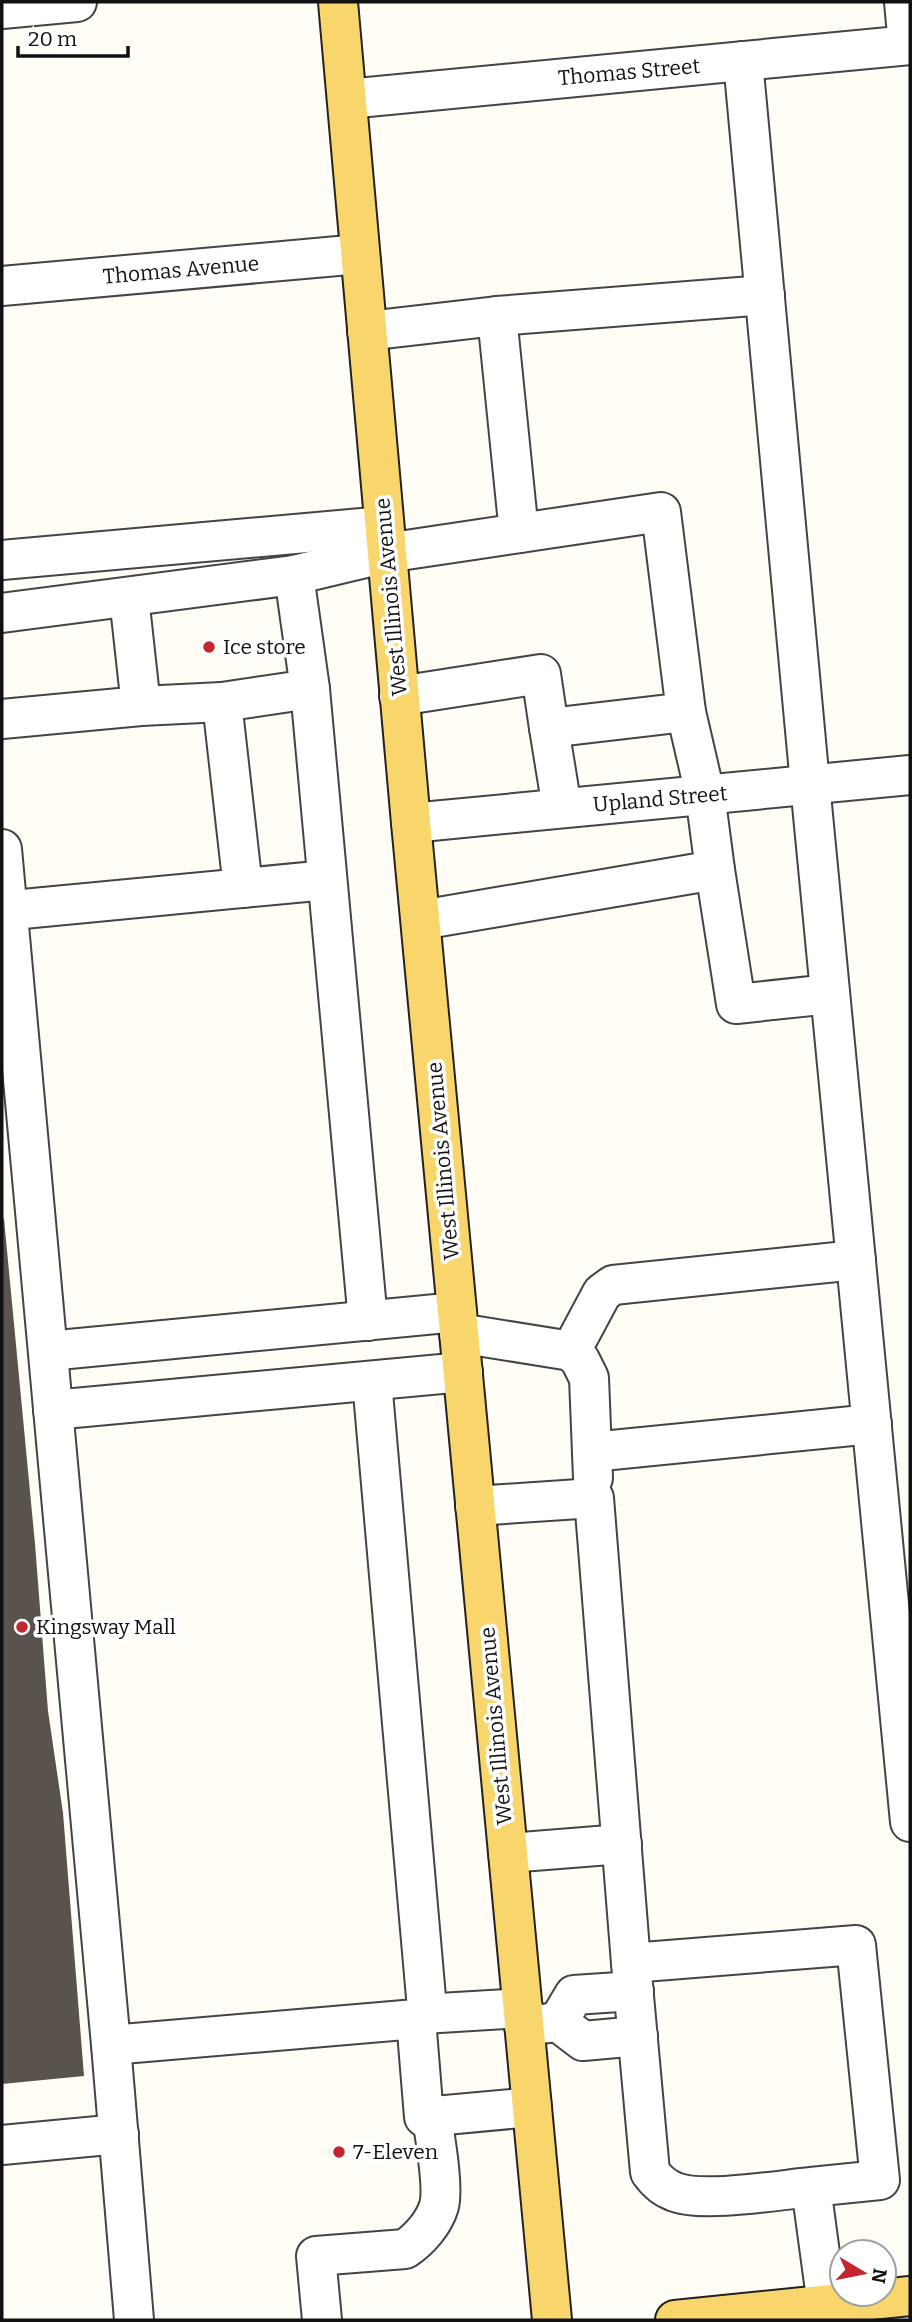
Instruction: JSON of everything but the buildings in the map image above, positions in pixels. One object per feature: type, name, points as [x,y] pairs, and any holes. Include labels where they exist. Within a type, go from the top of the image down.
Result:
[{"type":"main road","name":"West Illinois Avenue","points":[[338,2],[385,540],[508,1853],[535,2019],[532,2107],[552,2320]]},
{"type":"main road","points":[[675,2320],[910,2297]]},
{"type":"street","points":[[20,6],[77,2]]},
{"type":"street","points":[[904,2],[909,45]]},
{"type":"street","name":"Thomas Street","points":[[347,99],[909,45]]},
{"type":"street","points":[[743,61],[910,1822]]},
{"type":"street","name":"Thomas Avenue","points":[[2,286],[360,254]]},
{"type":"street","points":[[367,331],[498,316],[765,295]]},
{"type":"street","points":[[498,316],[519,533]]},
{"type":"street","points":[[2,560],[519,533],[661,512],[686,712],[705,794],[736,1004],[830,993]]},
{"type":"street","points":[[2,612],[294,575],[385,540]]},
{"type":"street","points":[[294,575],[310,689],[368,1321]]},
{"type":"street","points":[[129,597],[141,706]]},
{"type":"street","points":[[400,696],[541,674],[562,808]]},
{"type":"street","points":[[2,719],[141,706],[222,702],[310,689]]},
{"type":"street","points":[[222,702],[243,888]]},
{"type":"street","points":[[549,728],[686,712]]},
{"type":"street","name":"Upland Street","points":[[411,822],[910,775]]},
{"type":"street","points":[[2,849],[5,911],[48,1351],[134,2320]]},
{"type":"street","points":[[421,920],[715,870]]},
{"type":"street","points":[[5,911],[327,880]]},
{"type":"street","points":[[571,1351],[602,1293],[613,1284],[856,1260]]},
{"type":"street","points":[[48,1351],[368,1321],[458,1323],[571,1351],[580,1360],[589,1378],[594,1498],[632,1977],[650,2172],[658,2183],[676,2193],[700,2197],[880,2180],[856,1945],[632,1977],[574,1996],[535,2019]]},
{"type":"street","points":[[53,1410],[463,1373]]},
{"type":"street","points":[[372,1381],[427,2009],[419,2017],[424,2117],[532,2107]]},
{"type":"street","points":[[592,1452],[872,1424]]},
{"type":"street","points":[[475,1506],[594,1498]]},
{"type":"street","points":[[508,1853],[622,1844]]},
{"type":"street","points":[[111,2045],[419,2017],[535,2019],[583,2041],[638,2036]]},
{"type":"street","points":[[322,2320],[316,2256],[405,2249],[413,2244],[433,2220],[440,2198],[432,2117]]},
{"type":"street","points":[[2,2145],[119,2134]]},
{"type":"street","points":[[811,2187],[827,2305]]},
{"type":"place","name":"Ice store","points":[[209,647]]},
{"type":"place","name":"Kingsway Mall","points":[[22,1627]]},
{"type":"place","name":"7-Eleven","points":[[339,2152]]}]
